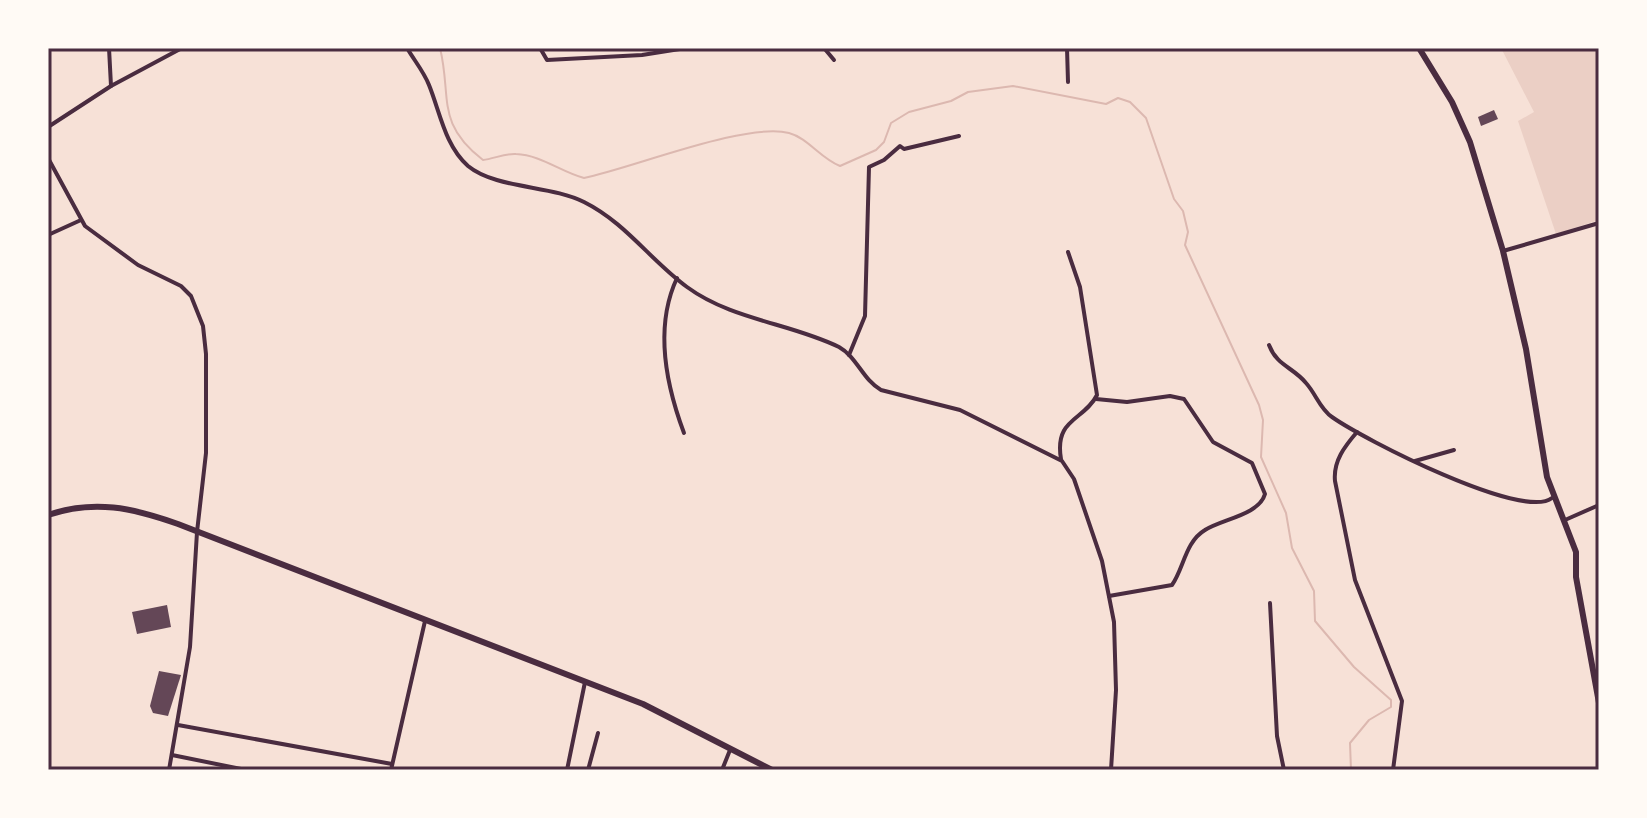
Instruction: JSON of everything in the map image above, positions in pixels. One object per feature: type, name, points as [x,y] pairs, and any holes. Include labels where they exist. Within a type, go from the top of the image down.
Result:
[{"type":"main road","points":[[1419,48],[1452,102],[1470,142],[1503,251],[1526,349],[1552,498],[1565,520],[1576,552],[1576,577],[1599,703]]},
{"type":"main road","points":[[48,515],[90,505],[142,511],[586,680],[674,718],[772,770]]},
{"type":"street","points":[[109,48],[111,86]]},
{"type":"street","points":[[48,127],[111,86],[182,48]]},
{"type":"street","points":[[407,48],[428,83],[453,146],[469,166],[488,177],[582,201],[617,221],[677,278],[711,302],[806,331],[849,355],[870,384],[881,390],[960,410],[1062,461],[1074,479],[1102,561],[1114,622],[1116,690],[1111,770]]},
{"type":"street","points":[[540,48],[547,60],[642,55],[686,48]]},
{"type":"street","points":[[639,48],[642,55]]},
{"type":"street","points":[[824,48],[834,60]]},
{"type":"street","points":[[1067,48],[1068,82]]},
{"type":"street","points":[[849,355],[865,316],[869,167],[884,160],[900,146],[904,149],[959,136]]},
{"type":"street","points":[[48,158],[81,220],[138,265],[181,286],[198,309],[206,354],[206,439],[190,647],[169,770]]},
{"type":"street","points":[[48,235],[81,220]]},
{"type":"street","points":[[1503,251],[1599,223]]},
{"type":"street","points":[[1068,252],[1080,287],[1092,347],[1096,399]]},
{"type":"street","points":[[677,278],[668,305],[666,376],[684,433]]},
{"type":"street","points":[[1269,345],[1274,358],[1305,381],[1328,415],[1357,432],[1455,482],[1534,504],[1552,498]]},
{"type":"street","points":[[1062,461],[1062,434],[1069,422],[1096,399],[1127,402],[1170,396],[1184,399],[1193,418],[1213,442],[1252,463],[1265,494],[1259,505],[1201,532],[1189,548],[1172,585],[1109,596]]},
{"type":"street","points":[[1357,432],[1342,450],[1334,472],[1355,580],[1402,701],[1393,770]]},
{"type":"street","points":[[1415,461],[1454,450]]},
{"type":"street","points":[[1565,520],[1599,505]]},
{"type":"street","points":[[1270,603],[1277,736],[1284,770]]},
{"type":"street","points":[[178,725],[392,767],[425,618]]},
{"type":"street","points":[[567,770],[586,680]]},
{"type":"street","points":[[588,770],[598,733]]},
{"type":"street","points":[[722,770],[730,750]]},
{"type":"street","points":[[172,755],[246,770]]},
{"type":"shaded area","points":[[1501,48],[1599,48],[1599,220],[1556,234],[1518,121],[1534,112]]},
{"type":"building","points":[[1494,110],[1498,119],[1481,126],[1478,117]]},
{"type":"building","points":[[167,605],[171,627],[137,634],[132,612]]},
{"type":"building","points":[[159,671],[181,675],[168,716],[153,713],[150,706]]},
{"type":"waterway","points":[[440,48],[451,121],[468,147],[483,160],[508,154],[525,155],[584,178],[718,140],[770,131],[796,136],[840,166],[876,150],[884,142],[891,123],[909,112],[951,101],[968,92],[1013,86],[1106,104],[1118,98],[1130,102],[1146,118],[1174,199],[1183,211],[1188,232],[1185,245],[1259,405],[1263,420],[1261,457],[1286,513],[1292,548],[1314,591],[1315,621],[1354,667],[1391,700],[1391,707],[1369,720],[1350,743],[1351,770]]}]
